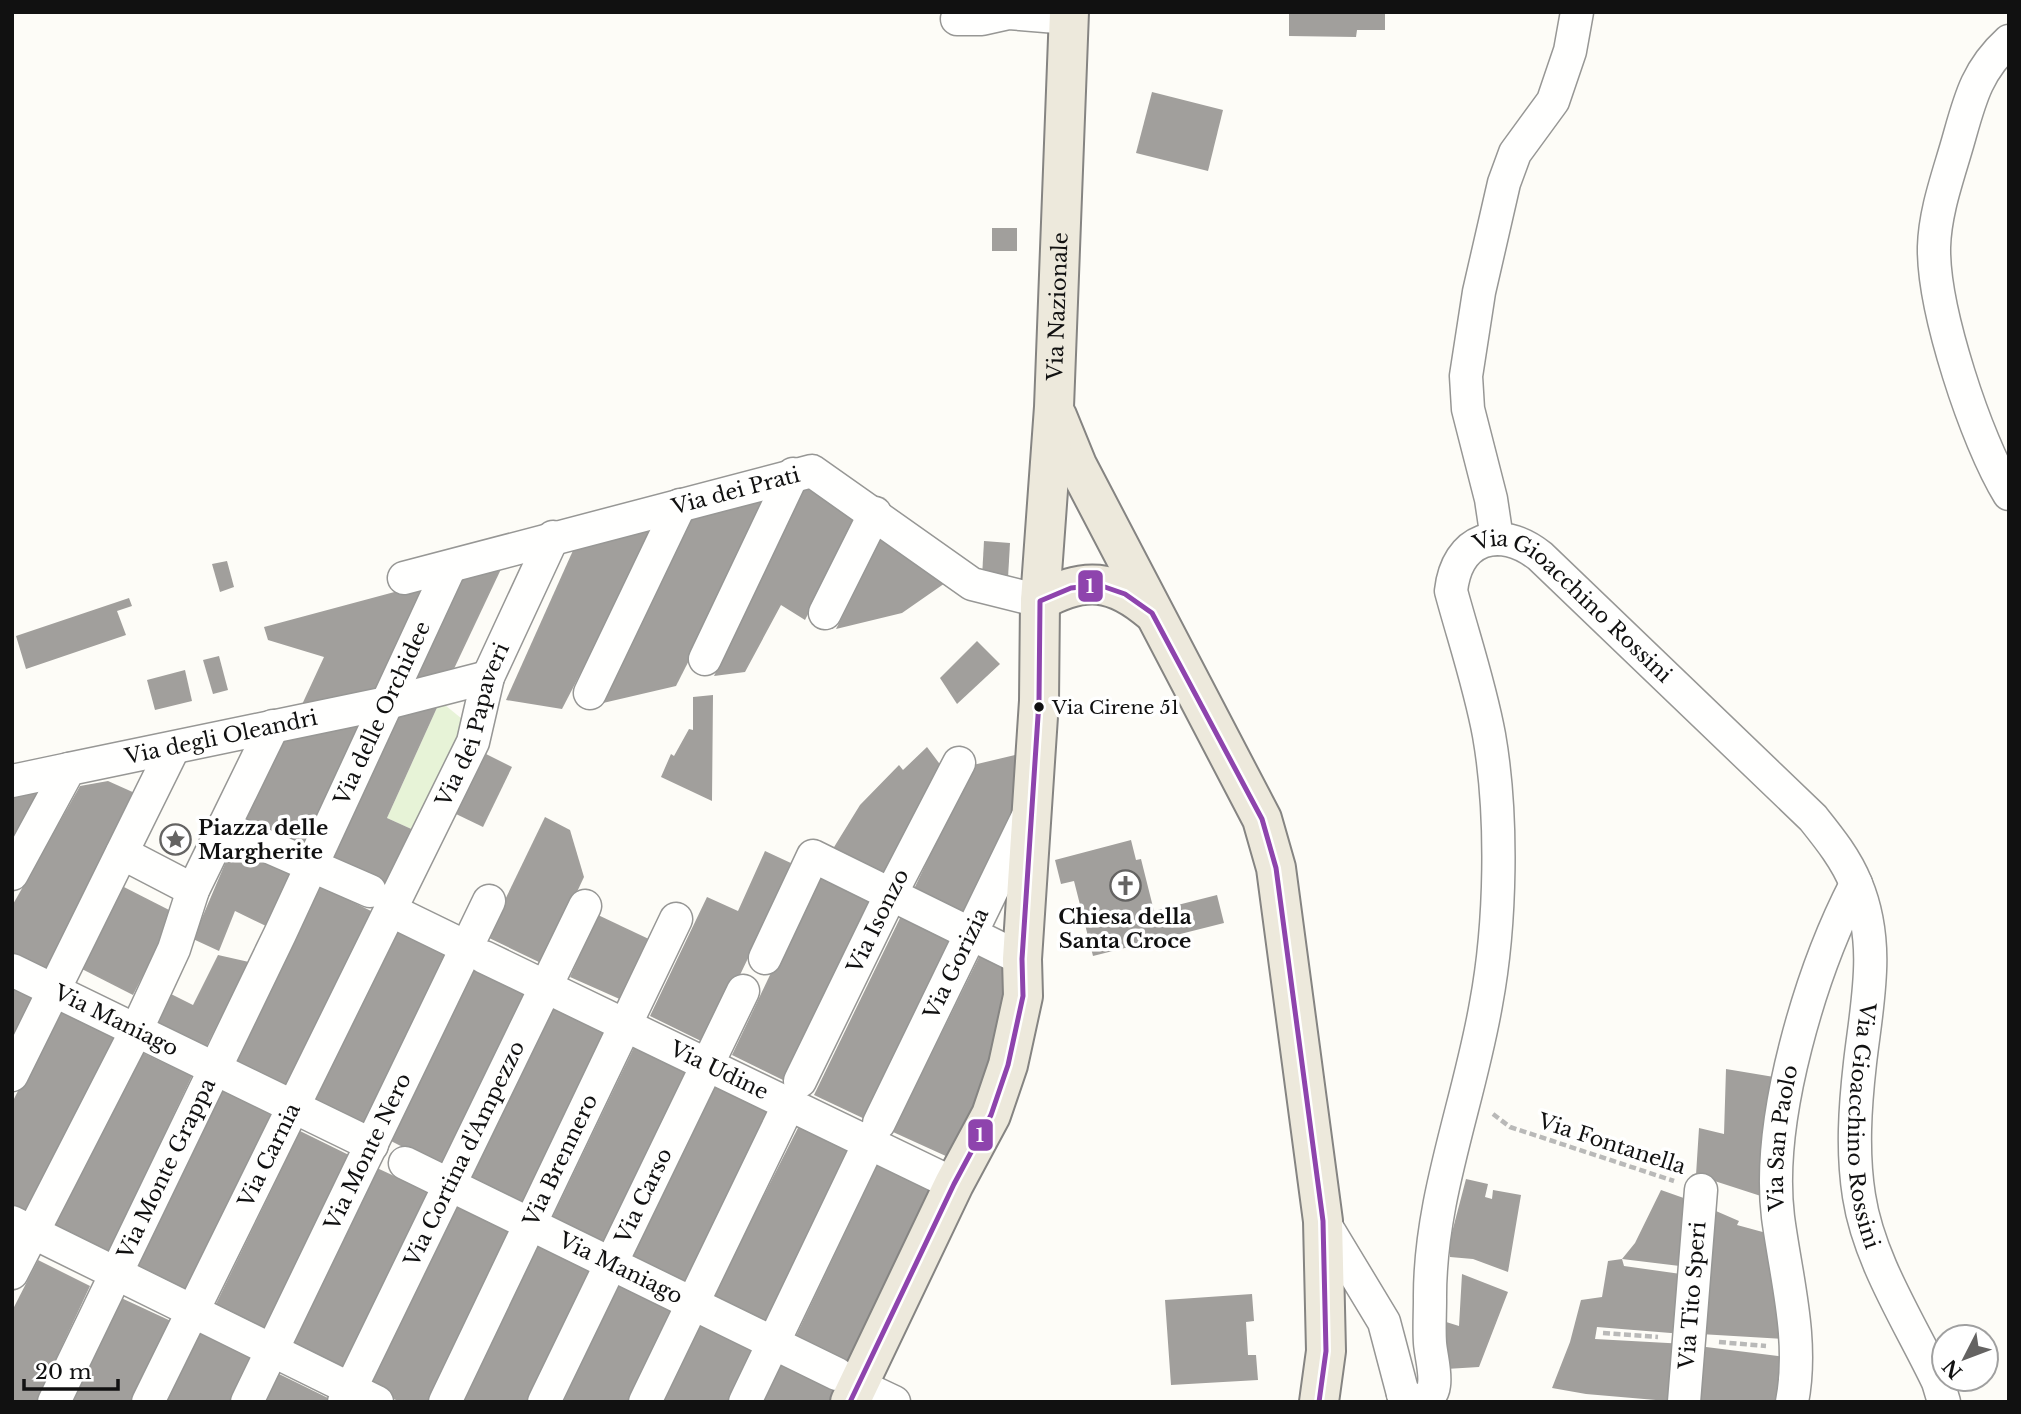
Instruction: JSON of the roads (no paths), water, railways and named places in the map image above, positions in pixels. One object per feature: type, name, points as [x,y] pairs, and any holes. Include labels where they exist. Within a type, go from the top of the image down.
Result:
[{"type":"main road","name":"Via Nazionale","points":[[849,1387],[991,1115],[1008,1065],[1023,996],[1022,959],[1039,701],[1040,601],[1054,407],[1069,15]]},
{"type":"main road","points":[[1054,407],[1077,465],[1262,819],[1276,869],[1323,1221],[1326,1351],[1319,1402]]},
{"type":"main road","points":[[1040,601],[1062,589],[1086,584],[1111,586],[1133,596],[1152,613]]},
{"type":"street","points":[[1497,539],[1491,499],[1468,409],[1466,376],[1479,292],[1504,183],[1515,153],[1553,101],[1570,51],[1577,12]]},
{"type":"street","points":[[957,19],[982,19],[1009,13],[1069,15]]},
{"type":"street","points":[[2009,41],[1976,80],[1937,216],[1934,249],[1942,308],[1971,411],[2009,494]]},
{"type":"street","name":"Via dei Prati","points":[[404,578],[812,471],[972,584],[1040,601]]},
{"type":"street","points":[[705,659],[793,474]]},
{"type":"street","points":[[590,693],[680,505]]},
{"type":"street","points":[[825,613],[875,513]]},
{"type":"street","name":"Via dei Papaveri","points":[[380,901],[473,742],[488,677],[553,537]]},
{"type":"street","name":"Via Gioacchino Rossini","points":[[1396,1398],[1420,1401],[1429,1396],[1434,1385],[1430,1303],[1434,1234],[1486,1006],[1494,956],[1497,813],[1489,737],[1451,591],[1454,570],[1465,555],[1485,540],[1497,539],[1522,541],[1540,556],[1812,818],[1835,845],[1856,884],[1868,926],[1872,969],[1854,1130],[1859,1197],[1878,1259],[1938,1382],[1944,1402]]},
{"type":"street","name":"Via delle Orchidee","points":[[280,934],[450,567]]},
{"type":"street","name":"Via degli Oleandri","points":[[12,781],[387,703],[488,677]]},
{"type":"street","points":[[12,1273],[22,1227],[136,1031],[173,949],[193,890],[231,831],[273,726]]},
{"type":"street","points":[[12,1075],[56,992],[83,929],[173,749]]},
{"type":"street","name":"Via Isonzo","points":[[645,1402],[891,894],[959,763]]},
{"type":"street","points":[[12,874],[69,769]]},
{"type":"street","name":"Via Gorizia","points":[[879,1123],[1034,804]]},
{"type":"street","name":"Via Udine","points":[[231,831],[312,866],[475,952],[707,1064],[794,1092],[954,1184]]},
{"type":"street","points":[[122,853],[193,890]]},
{"type":"street","points":[[765,958],[813,856],[1022,959]]},
{"type":"street","name":"Via San Paolo","points":[[1792,1402],[1793,1304],[1778,1216],[1778,1132],[1789,1075],[1825,955],[1835,925],[1856,884]]},
{"type":"street","name":"Via Carnia","points":[[148,1402],[293,1107],[380,901]]},
{"type":"street","name":"Via Monte Nero","points":[[247,1402],[372,1145],[475,952],[489,901]]},
{"type":"street","name":"Via Cortina d'Ampezzo","points":[[357,1397],[451,1186],[585,906]]},
{"type":"street","name":"Via Brennero","points":[[445,1402],[676,919]]},
{"type":"street","name":"Via Monte Grappa","points":[[54,1402],[280,934]]},
{"type":"street","name":"Via Maniago","points":[[12,971],[372,1145]]},
{"type":"street","name":"Via Carso","points":[[544,1402],[743,990]]},
{"type":"street","points":[[745,1402],[862,1158]]},
{"type":"street","name":"Via Maniago","points":[[405,1163],[774,1343],[849,1387],[894,1402]]},
{"type":"street","name":"Via Tito Speri","points":[[1684,1402],[1701,1190]]},
{"type":"street","points":[[1323,1221],[1384,1322],[1396,1398]]},
{"type":"street","points":[[22,1227],[114,1275],[272,1350],[357,1397]]},
{"type":"place","name":"Via Cirene 51","points":[[1039,707]]},
{"type":"place","name":"Piazza delle Margherite","points":[[175,840]]},
{"type":"place","name":"Chiesa della Santa Croce","points":[[1125,885]]}]
